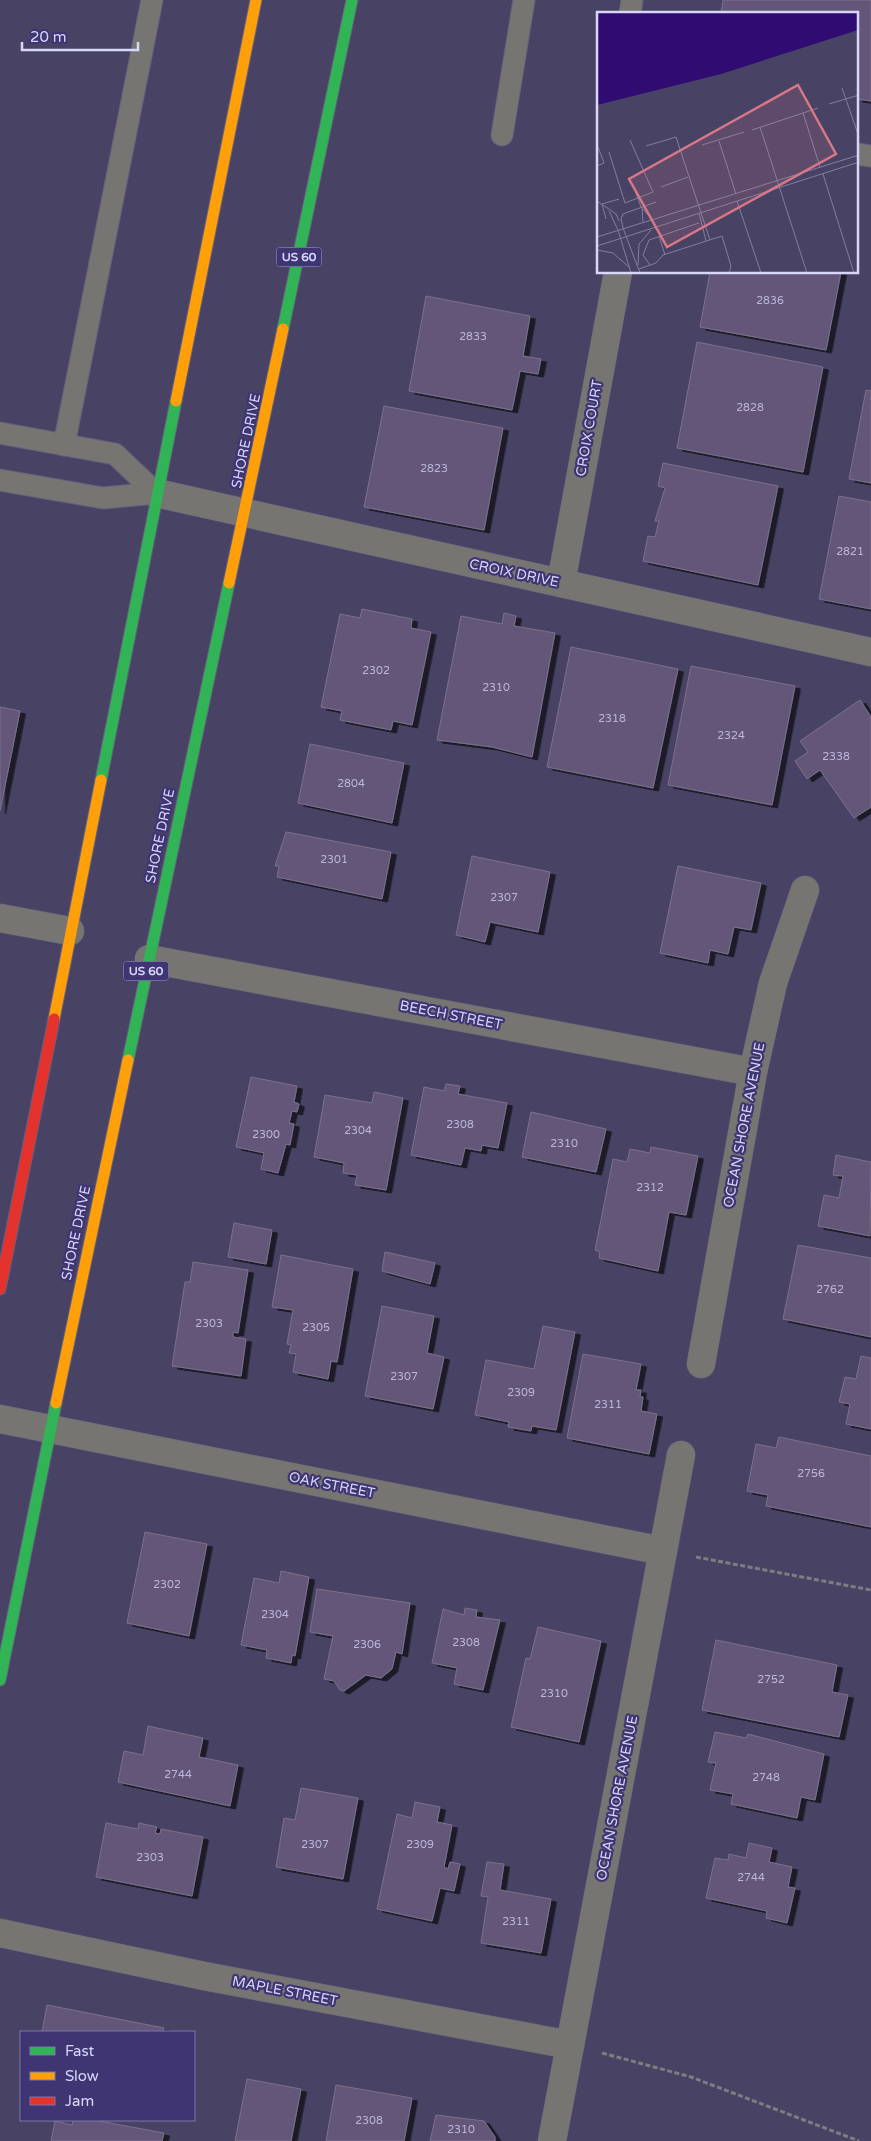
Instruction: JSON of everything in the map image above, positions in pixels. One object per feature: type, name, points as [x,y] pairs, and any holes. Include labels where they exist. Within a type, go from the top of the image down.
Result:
[{"type":"highway","points":[[249,0],[249,32]]},
{"type":"highway","points":[[0,1289],[156,493],[256,0]]},
{"type":"highway","name":"SHORE DRIVE","points":[[0,1680],[50,1429],[149,959],[246,514],[353,0]]},
{"type":"street","name":"CROIX COURT","points":[[561,583],[618,274]]},
{"type":"street","name":"CROIX DRIVE","points":[[156,493],[871,652]]},
{"type":"street","name":"OCEAN SHORE AVENUE","points":[[701,1364],[753,1072],[774,983],[806,890]]},
{"type":"street","points":[[0,918],[70,931]]},
{"type":"street","name":"BEECH STREET","points":[[149,959],[753,1072]]},
{"type":"street","name":"OAK STREET","points":[[0,1419],[663,1551]]},
{"type":"street","name":"OCEAN SHORE AVENUE","points":[[552,2141],[681,1455]]},
{"type":"street","name":"MAPLE STREET","points":[[0,1934],[204,1976],[570,2045]]},
{"type":"lane","points":[[64,445],[152,0]]},
{"type":"lane","points":[[502,135],[524,0]]},
{"type":"lane","points":[[858,154],[871,156]]},
{"type":"lane","points":[[0,433],[116,454],[156,493]]},
{"type":"lane","points":[[0,480],[103,498],[156,493]]},
{"type":"path","points":[[663,1551],[871,1590]]},
{"type":"path","points":[[570,2045],[691,2077],[859,2141]]},
{"type":"building","points":[[723,0],[871,0],[871,101],[858,99],[858,12],[721,12]]},
{"type":"building","points":[[710,274],[841,274],[826,350],[700,327]]},
{"type":"building","points":[[426,296],[530,316],[523,356],[541,359],[538,374],[520,371],[512,410],[409,391]]},
{"type":"building","points":[[697,342],[823,367],[803,472],[677,448]]},
{"type":"building","points":[[866,390],[871,391],[871,483],[849,479]]},
{"type":"building","points":[[384,406],[503,428],[484,530],[364,507]]},
{"type":"building","points":[[663,463],[778,486],[758,585],[643,561],[648,536],[655,537],[659,521],[655,521],[665,488],[658,486]]},
{"type":"building","points":[[839,496],[871,502],[871,609],[819,599]]},
{"type":"building","points":[[362,609],[412,619],[411,628],[431,632],[412,725],[393,721],[391,730],[340,720],[342,711],[321,707],[340,614],[360,618]]},
{"type":"building","points":[[504,613],[516,616],[514,626],[555,633],[532,757],[492,747],[437,740],[461,616],[502,624]]},
{"type":"building","points":[[571,647],[678,669],[653,788],[547,767]]},
{"type":"building","points":[[691,666],[795,686],[772,805],[668,785]]},
{"type":"building","points":[[860,700],[871,717],[871,807],[854,818],[820,770],[807,779],[795,761],[808,752],[800,741]]},
{"type":"building","points":[[0,707],[20,711],[0,811]]},
{"type":"building","points":[[310,744],[404,763],[392,823],[298,803]]},
{"type":"building","points":[[286,832],[391,852],[382,899],[277,877],[279,866],[275,866]]},
{"type":"building","points":[[472,856],[550,872],[538,932],[490,922],[485,942],[456,935]]},
{"type":"building","points":[[678,866],[761,883],[751,930],[734,927],[728,954],[710,950],[708,963],[660,953]]},
{"type":"building","points":[[251,1077],[297,1086],[294,1102],[299,1104],[297,1112],[292,1111],[289,1123],[294,1124],[290,1145],[286,1144],[278,1173],[261,1169],[264,1153],[236,1147]]},
{"type":"building","points":[[446,1084],[460,1086],[458,1094],[507,1103],[498,1148],[482,1145],[481,1151],[465,1148],[461,1165],[411,1155],[424,1087],[444,1091]]},
{"type":"building","points":[[374,1092],[403,1098],[386,1190],[355,1185],[357,1175],[343,1173],[344,1163],[314,1157],[325,1095],[372,1103]]},
{"type":"building","points":[[531,1112],[606,1129],[596,1172],[522,1157]]},
{"type":"building","points":[[651,1147],[698,1156],[686,1215],[669,1212],[658,1271],[599,1258],[600,1252],[595,1250],[613,1159],[627,1162],[630,1149],[650,1153]]},
{"type":"building","points":[[836,1155],[871,1162],[870,1236],[818,1226],[824,1195],[839,1198],[843,1176],[833,1175]]},
{"type":"building","points":[[234,1223],[272,1230],[266,1264],[228,1257]]},
{"type":"building","points":[[798,1245],[871,1258],[871,1337],[783,1319]]},
{"type":"building","points":[[385,1252],[435,1263],[430,1284],[382,1271]]},
{"type":"building","points":[[281,1255],[353,1269],[337,1362],[331,1361],[328,1379],[293,1372],[296,1354],[289,1353],[291,1345],[287,1344],[293,1310],[272,1307]]},
{"type":"building","points":[[193,1262],[248,1270],[238,1333],[233,1332],[233,1337],[246,1339],[241,1376],[172,1366],[185,1282],[190,1282]]},
{"type":"building","points":[[382,1306],[434,1316],[427,1353],[444,1357],[433,1409],[365,1396]]},
{"type":"building","points":[[543,1326],[575,1332],[556,1430],[532,1426],[531,1431],[508,1427],[509,1422],[475,1415],[486,1360],[534,1369]]},
{"type":"building","points":[[583,1354],[641,1364],[636,1390],[641,1390],[640,1397],[643,1397],[641,1411],[657,1414],[649,1454],[567,1438]]},
{"type":"building","points":[[861,1356],[871,1358],[871,1429],[846,1424],[850,1404],[839,1402],[845,1377],[856,1379]]},
{"type":"building","points":[[779,1437],[871,1456],[871,1527],[766,1506],[768,1495],[747,1491],[756,1444],[776,1448]]},
{"type":"building","points":[[145,1532],[207,1544],[189,1636],[127,1623]]},
{"type":"building","points":[[281,1571],[309,1577],[295,1656],[292,1655],[291,1663],[266,1658],[267,1650],[241,1645],[254,1578],[279,1583]]},
{"type":"building","points":[[317,1589],[410,1603],[402,1654],[396,1652],[392,1669],[381,1678],[366,1675],[344,1691],[340,1690],[334,1681],[324,1679],[333,1636],[310,1632]]},
{"type":"building","points":[[465,1608],[477,1610],[476,1617],[500,1620],[483,1690],[454,1684],[457,1668],[432,1663],[443,1609],[464,1615]]},
{"type":"building","points":[[538,1627],[601,1641],[579,1742],[511,1727],[526,1658],[530,1659]]},
{"type":"building","points":[[716,1640],[837,1665],[832,1692],[848,1695],[839,1737],[702,1710]]},
{"type":"building","points":[[148,1726],[203,1738],[199,1757],[238,1765],[230,1806],[118,1782],[124,1751],[143,1755]]},
{"type":"building","points":[[715,1732],[746,1738],[748,1734],[824,1754],[815,1800],[801,1797],[797,1818],[731,1804],[733,1794],[710,1790],[716,1763],[708,1762]]},
{"type":"building","points":[[301,1788],[358,1798],[343,1879],[276,1867],[284,1818],[295,1820]]},
{"type":"building","points":[[415,1802],[440,1807],[437,1822],[452,1825],[444,1867],[448,1869],[450,1862],[460,1864],[454,1891],[440,1888],[432,1921],[377,1909],[397,1814],[412,1818]]},
{"type":"building","points":[[106,1823],[138,1829],[139,1823],[157,1827],[155,1833],[160,1834],[161,1829],[203,1837],[192,1896],[96,1877]]},
{"type":"building","points":[[749,1843],[772,1848],[769,1862],[792,1867],[788,1887],[795,1888],[787,1923],[766,1918],[767,1911],[706,1898],[715,1858],[728,1860],[729,1854],[746,1858]]},
{"type":"building","points":[[487,1862],[504,1864],[500,1890],[551,1899],[541,1953],[481,1943],[488,1897],[481,1896]]},
{"type":"building","points":[[47,2005],[164,2028],[163,2031],[42,2031]]},
{"type":"building","points":[[247,2079],[301,2089],[291,2141],[235,2141]]},
{"type":"building","points":[[336,2085],[412,2098],[404,2141],[326,2141]]},
{"type":"building","points":[[436,2115],[484,2121],[495,2137],[495,2141],[430,2141]]},
{"type":"building","points":[[55,2121],[72,2125],[73,2121],[99,2121],[164,2133],[162,2141],[51,2141]]},
{"type":"traffic: fast","points":[[283,329],[352,0]]},
{"type":"traffic: fast","points":[[101,780],[176,401]]},
{"type":"traffic: fast","points":[[128,1060],[229,583]]},
{"type":"traffic: fast","points":[[0,1680],[56,1403]]},
{"type":"traffic: slow","points":[[176,401],[256,0]]},
{"type":"traffic: slow","points":[[229,583],[283,329]]},
{"type":"traffic: slow","points":[[54,1019],[101,780]]},
{"type":"traffic: slow","points":[[56,1403],[128,1060]]},
{"type":"traffic: jam","points":[[0,1289],[54,1019]]}]
